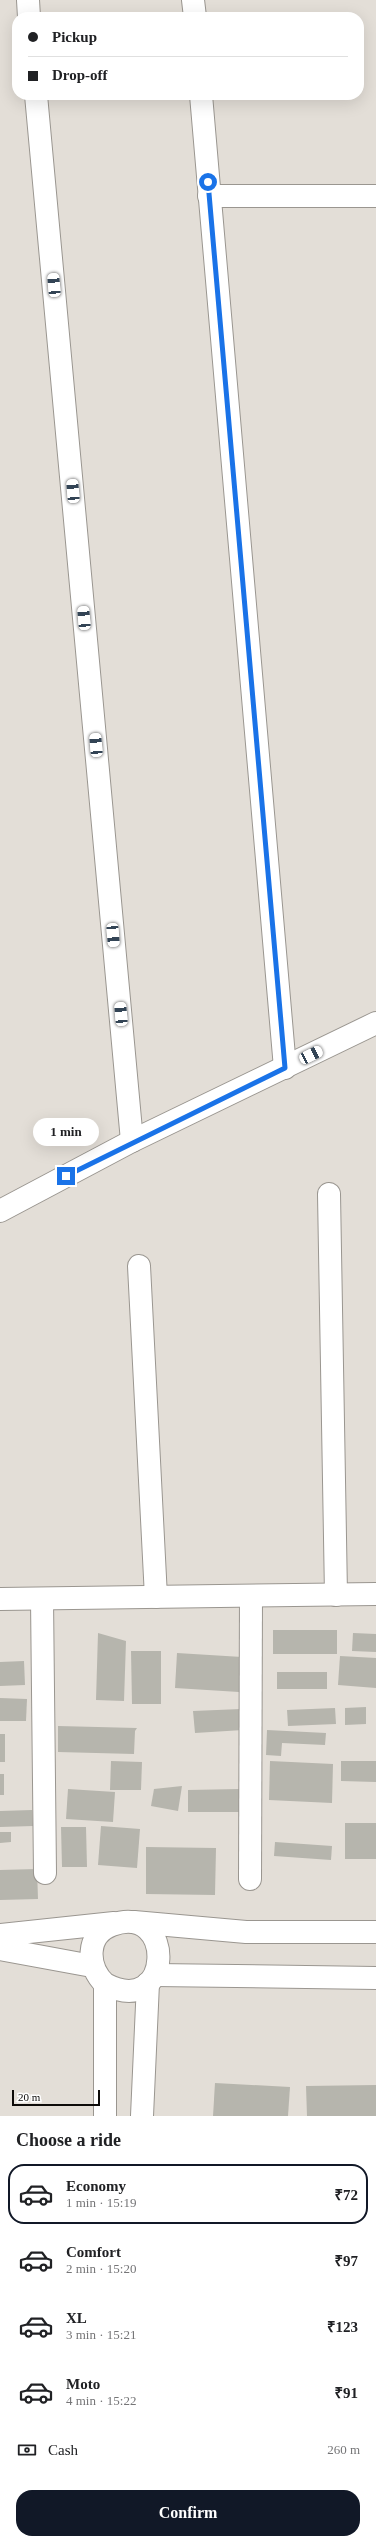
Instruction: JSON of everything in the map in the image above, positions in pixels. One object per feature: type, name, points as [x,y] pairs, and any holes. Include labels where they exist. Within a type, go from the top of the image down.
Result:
[{"type":"street","points":[[28,0],[29,12]]},
{"type":"street","points":[[193,0],[194,12]]},
{"type":"street","points":[[36,100],[132,1141]]},
{"type":"street","points":[[201,100],[285,1068]]},
{"type":"street","points":[[209,196],[376,200]]},
{"type":"street","points":[[0,1210],[132,1141],[376,1023]]},
{"type":"street","points":[[329,1194],[336,1594]]},
{"type":"street","points":[[139,1266],[156,1597]]},
{"type":"street","points":[[0,1599],[376,1594]]},
{"type":"street","points":[[250,1879],[251,1596]]},
{"type":"street","points":[[42,1599],[45,1872]]},
{"type":"street","points":[[0,1935],[125,1922],[246,1932],[376,1932]]},
{"type":"street","points":[[142,2116],[151,1979],[159,1964],[160,1953],[157,1942],[151,1933],[125,1922],[99,1933],[93,1943],[90,1954],[92,1966],[96,1976],[115,1990],[126,1991],[151,1979],[376,1978]]},
{"type":"street","points":[[0,1949],[92,1966]]},
{"type":"street","points":[[105,1984],[105,2116]]},
{"type":"building","points":[[273,1630],[337,1630],[337,1654],[273,1654]]},
{"type":"building","points":[[98,1633],[126,1641],[124,1701],[96,1700]]},
{"type":"building","points":[[353,1633],[376,1634],[376,1652],[352,1651]]},
{"type":"building","points":[[131,1651],[161,1651],[161,1704],[132,1704]]},
{"type":"building","points":[[177,1653],[242,1657],[239,1692],[175,1688]]},
{"type":"building","points":[[340,1656],[376,1658],[376,1688],[338,1685]]},
{"type":"building","points":[[24,1661],[25,1685],[0,1686],[0,1662]]},
{"type":"building","points":[[277,1672],[327,1672],[327,1689],[277,1689]]},
{"type":"building","points":[[0,1698],[27,1699],[26,1721],[0,1721]]},
{"type":"building","points":[[366,1707],[366,1724],[345,1725],[345,1708]]},
{"type":"building","points":[[335,1708],[336,1724],[288,1726],[287,1710]]},
{"type":"building","points":[[241,1709],[243,1730],[195,1733],[193,1711]]},
{"type":"building","points":[[58,1726],[137,1728],[135,1731],[134,1754],[58,1752]]},
{"type":"building","points":[[267,1730],[326,1733],[325,1745],[282,1743],[281,1756],[266,1755]]},
{"type":"building","points":[[0,1734],[5,1734],[5,1762],[0,1762]]},
{"type":"building","points":[[111,1761],[142,1762],[141,1790],[110,1790]]},
{"type":"building","points":[[270,1761],[333,1764],[332,1803],[269,1800]]},
{"type":"building","points":[[341,1761],[376,1761],[376,1782],[341,1781]]},
{"type":"building","points":[[0,1774],[4,1774],[4,1795],[0,1795]]},
{"type":"building","points":[[182,1786],[178,1811],[151,1806],[154,1789]]},
{"type":"building","points":[[68,1789],[115,1792],[113,1822],[66,1819]]},
{"type":"building","points":[[240,1789],[241,1812],[188,1812],[188,1790]]},
{"type":"building","points":[[32,1810],[33,1826],[0,1827],[0,1811]]},
{"type":"building","points":[[345,1823],[376,1823],[376,1859],[345,1859]]},
{"type":"building","points":[[101,1826],[140,1829],[137,1868],[98,1865]]},
{"type":"building","points":[[61,1827],[86,1827],[87,1867],[62,1867]]},
{"type":"building","points":[[0,1832],[11,1832],[11,1842],[0,1843]]},
{"type":"building","points":[[275,1842],[332,1846],[331,1860],[274,1856]]},
{"type":"building","points":[[146,1847],[216,1848],[215,1895],[146,1894]]},
{"type":"building","points":[[37,1869],[38,1899],[0,1900],[0,1870]]},
{"type":"building","points":[[215,2083],[290,2087],[288,2116],[213,2116]]},
{"type":"building","points":[[376,2085],[376,2116],[307,2116],[306,2086]]},
{"type":"route","points":[[66,1176],[132,1141],[285,1068],[208,182]]}]
